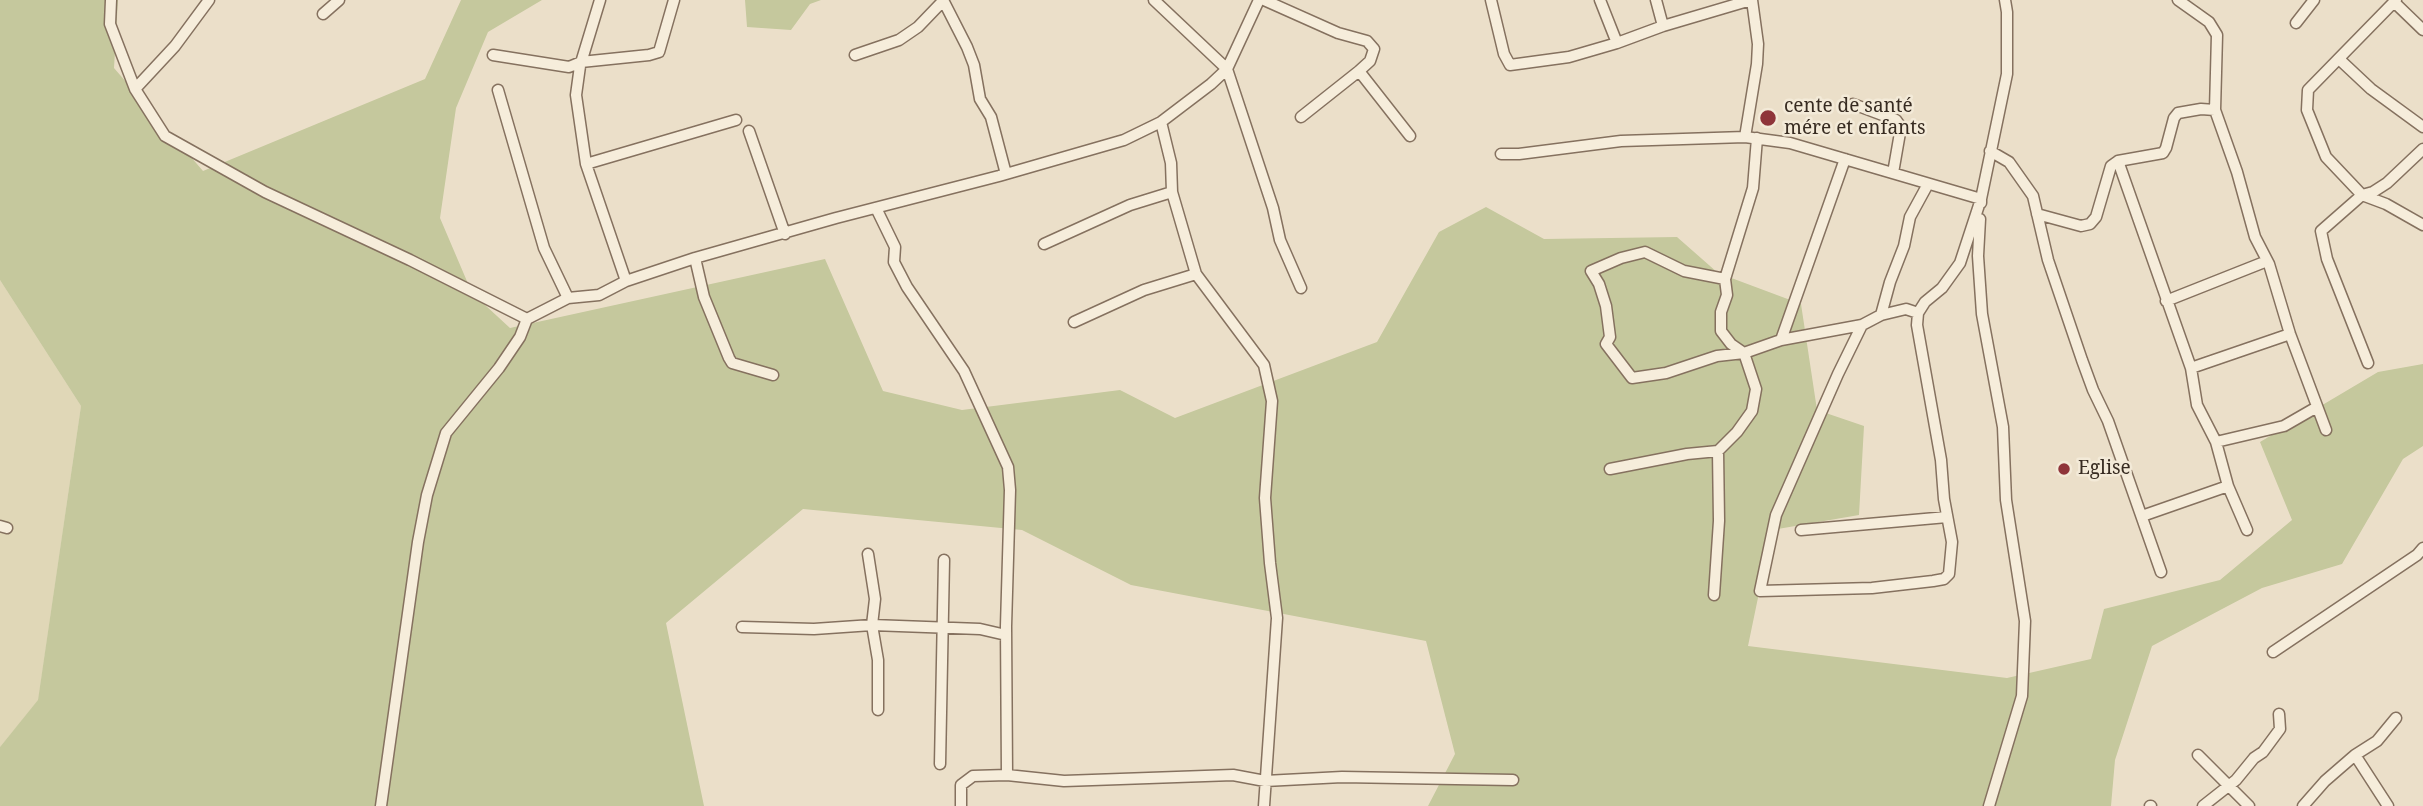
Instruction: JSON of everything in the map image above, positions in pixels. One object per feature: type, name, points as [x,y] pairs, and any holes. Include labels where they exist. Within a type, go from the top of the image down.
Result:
[{"type":"street","points":[[111,0],[110,24],[135,89],[165,136],[265,192],[527,319]]},
{"type":"street","points":[[135,89],[176,46],[209,0]]},
{"type":"street","points":[[323,14],[339,0]]},
{"type":"street","points":[[600,0],[581,62],[576,95],[586,164],[626,281]]},
{"type":"street","points":[[493,55],[569,67],[581,62],[659,52],[674,0]]},
{"type":"street","points":[[1154,0],[1227,69],[1273,208],[1280,240],[1301,288]]},
{"type":"street","points":[[381,806],[427,495],[446,432],[499,368],[520,337],[527,319],[568,299],[599,295],[626,281],[695,258],[1102,148],[1161,122],[1211,84],[1227,69],[1261,0],[1371,44],[1374,49],[1372,56],[1359,71],[1301,117]]},
{"type":"street","points":[[1491,0],[1504,54],[1510,65],[1569,57],[1752,0],[1758,44],[1751,138],[1753,188],[1726,279],[1727,295],[1721,312],[1721,331],[1731,344],[1744,354],[1756,395],[1752,411],[1737,432],[1718,451],[1687,454],[1610,470]]},
{"type":"street","points":[[1601,0],[1617,43]]},
{"type":"street","points":[[1657,0],[1663,26]]},
{"type":"street","points":[[1989,806],[2022,696],[2025,621],[2006,499],[2003,427],[1982,314],[1978,256],[1981,199],[2007,74],[2005,0]]},
{"type":"street","points":[[2178,0],[2209,22],[2217,35],[2215,110],[2237,172],[2255,237],[2267,261],[2290,334],[2326,430]]},
{"type":"street","points":[[2296,23],[2314,0]]},
{"type":"street","points":[[855,55],[899,40],[918,27],[942,1],[974,65],[980,99],[990,117],[1006,174]]},
{"type":"street","points":[[2423,30],[2395,1],[2308,90],[2307,110],[2326,157],[2362,195],[2386,204],[2423,225]]},
{"type":"street","points":[[2339,59],[2371,89],[2423,127]]},
{"type":"street","points":[[1359,71],[1410,136]]},
{"type":"street","points":[[498,90],[544,247],[568,299]]},
{"type":"street","points":[[1853,104],[1896,120],[1901,127],[1892,173]]},
{"type":"street","points":[[2037,214],[2081,226],[2090,224],[2096,217],[2111,166],[2118,161],[2163,153],[2178,113],[2215,110]]},
{"type":"street","points":[[586,164],[736,120]]},
{"type":"street","points":[[1161,122],[1171,163],[1172,192],[1196,274],[1264,365],[1272,401],[1265,498],[1269,563],[1277,618],[1264,806]]},
{"type":"street","points":[[749,131],[785,234]]},
{"type":"street","points":[[1501,154],[1633,140],[1751,138],[1790,143],[1981,199]]},
{"type":"street","points":[[2368,363],[2327,259],[2321,237],[2323,227],[2362,195],[2387,183],[2423,149]]},
{"type":"street","points":[[1990,150],[2009,162],[2033,196],[2048,260],[2092,390],[2108,421],[2161,572]]},
{"type":"street","points":[[1782,340],[1845,159]]},
{"type":"street","points":[[2118,161],[2191,368],[2197,405],[2216,442],[2228,486],[2247,530]]},
{"type":"street","points":[[1881,316],[1904,246],[1910,217],[1928,184]]},
{"type":"street","points":[[1045,244],[1130,205],[1172,192]]},
{"type":"street","points":[[1862,325],[1776,515],[1760,591],[1872,588],[1944,579],[1949,574],[1952,542],[1941,460],[1917,325],[1918,313],[1925,302],[1942,288],[1960,263],[1981,199]]},
{"type":"street","points":[[876,208],[895,247],[894,262],[907,287],[964,371],[1008,467],[1007,775]]},
{"type":"street","points":[[1726,279],[1684,271],[1646,252],[1621,258],[1591,271],[1599,284],[1606,306],[1610,337],[1606,344],[1632,378],[1665,373],[1717,356],[1744,354],[1782,340],[1862,325],[1906,309],[1918,313]]},
{"type":"street","points":[[695,258],[704,297],[732,363],[773,375]]},
{"type":"street","points":[[2166,301],[2267,261]]},
{"type":"street","points":[[1074,322],[1144,290],[1196,274]]},
{"type":"street","points":[[2191,368],[2290,334]]},
{"type":"street","points":[[2216,442],[2284,426],[2317,407]]},
{"type":"street","points":[[1714,595],[1719,521],[1718,451]]},
{"type":"street","points":[[2141,516],[2228,486]]},
{"type":"street","points":[[1801,530],[1947,517]]},
{"type":"street","points":[[2273,652],[2417,555],[2423,548]]},
{"type":"street","points":[[868,554],[875,599],[872,625],[878,660],[878,710]]},
{"type":"street","points":[[940,764],[944,559]]},
{"type":"street","points":[[742,627],[943,627],[980,629],[1006,635]]},
{"type":"street","points":[[2203,806],[2263,752],[2278,732],[2281,723],[2279,714]]},
{"type":"street","points":[[2303,806],[2325,781],[2355,755],[2377,741],[2396,718]]},
{"type":"street","points":[[2198,755],[2249,806]]},
{"type":"street","points":[[2355,755],[2388,806]]},
{"type":"street","points":[[961,806],[961,785],[972,776],[1007,775],[1063,781],[1233,775],[1265,781],[1342,777],[1513,780]]},
{"type":"shaded area","points":[[0,280],[81,406],[38,701],[0,747]]},
{"type":"green space","points":[[0,0],[118,0],[114,68],[203,171],[425,79],[461,0],[542,0],[488,32],[456,108],[440,218],[472,293],[510,328],[825,259],[883,391],[962,410],[1120,390],[1175,418],[1377,342],[1439,232],[1486,207],[1544,239],[1677,237],[1718,273],[1801,304],[1817,410],[1864,426],[1859,515],[1772,530],[1748,646],[2007,678],[2091,659],[2104,609],[2220,580],[2292,520],[2260,442],[2378,372],[2423,364],[2423,446],[2403,459],[2342,564],[2262,588],[2152,646],[2115,760],[2111,806],[1428,806],[1455,754],[1426,641],[1131,585],[1022,530],[803,509],[666,623],[704,806],[0,806],[0,747],[38,700],[81,406],[0,280]]},
{"type":"green space","points":[[745,0],[821,0],[810,4],[791,30],[747,27]]},
{"type":"place","name":"cente de santé mére et enfants","points":[[1768,118]]},
{"type":"place","name":"Eglise","points":[[2064,469]]}]
